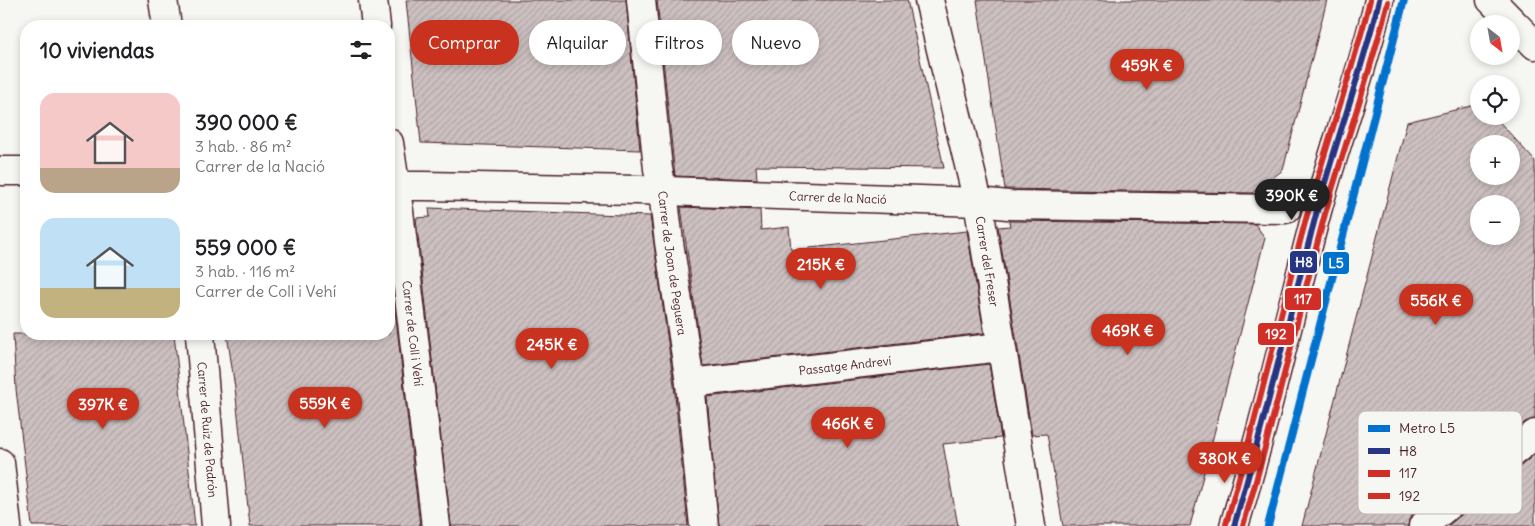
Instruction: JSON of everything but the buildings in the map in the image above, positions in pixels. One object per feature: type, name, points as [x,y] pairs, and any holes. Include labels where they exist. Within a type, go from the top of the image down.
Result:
[{"type":"street","points":[[163,0],[166,20]]},
{"type":"street","points":[[373,0],[375,20]]},
{"type":"street","name":"Carrer de Joan de Peguera","points":[[641,0],[658,169],[663,192],[690,383],[704,526]]},
{"type":"street","name":"Carrer del Freser","points":[[929,0],[978,202],[1031,526]]},
{"type":"street","points":[[1234,526],[1256,455],[1318,209],[1369,45],[1379,0]]},
{"type":"street","points":[[1491,0],[1535,45]]},
{"type":"street","points":[[0,171],[20,171]]},
{"type":"street","name":"Carrer de la Nació","points":[[395,187],[443,186],[663,192],[978,202],[1008,205],[1286,209]]},
{"type":"street","name":"Carrer de Coll i Vehí","points":[[395,210],[436,526]]},
{"type":"street","name":"Carrer de Ruiz de Padrón","points":[[200,340],[216,526]]},
{"type":"street","name":"Passatge Andreví","points":[[690,383],[1001,347]]},
{"type":"street","points":[[1522,445],[1535,434]]},
{"type":"street","points":[[0,463],[8,526]]},
{"type":"street","points":[[1423,526],[1438,514]]},
{"type":"metro line","name":"L5","points":[[1268,526],[1404,0]]},
{"type":"transit line","name":"192","points":[[1226,524],[1309,208],[1370,0]]},
{"type":"transit line","name":"H8","points":[[1234,526],[1267,408],[1317,211],[1365,53],[1379,0]]},
{"type":"transit line","name":"117","points":[[1243,526],[1325,214],[1388,2]]}]
